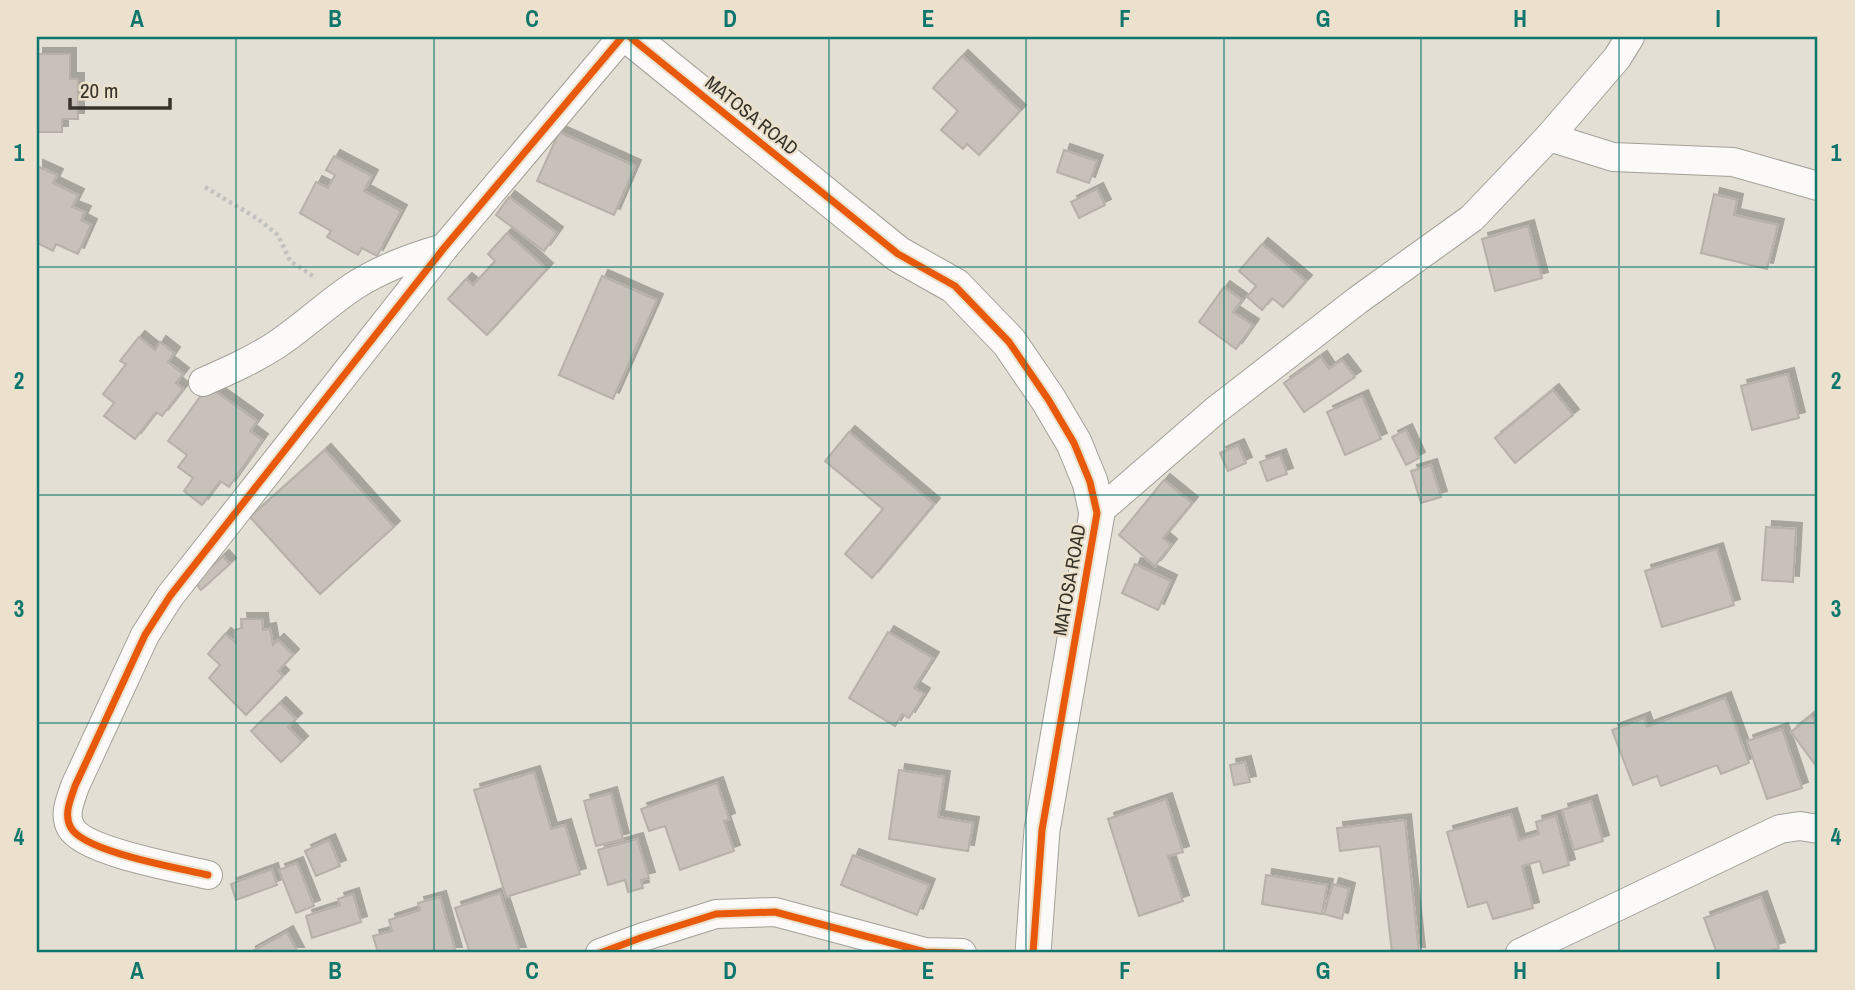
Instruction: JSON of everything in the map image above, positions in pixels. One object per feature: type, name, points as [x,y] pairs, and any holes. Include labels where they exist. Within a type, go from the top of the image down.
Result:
[{"type":"street","points":[[208,875],[109,851],[86,841],[71,828],[67,810],[75,786],[145,635],[170,596],[444,248],[622,37]]},
{"type":"street","name":"MATOSA ROAD","points":[[630,37],[898,254],[955,286],[1009,342],[1074,443],[1090,482],[1097,513],[1042,830],[1033,953]]},
{"type":"street","points":[[1097,513],[1227,401],[1358,300],[1472,218],[1549,137],[1617,58],[1630,37]]},
{"type":"street","points":[[1549,137],[1613,157],[1733,162],[1818,186]]},
{"type":"street","points":[[203,382],[277,344],[354,287],[409,258],[444,248]]},
{"type":"street","points":[[1520,953],[1780,828],[1800,826],[1818,829]]},
{"type":"street","points":[[600,953],[716,915],[775,912],[925,952],[962,953]]},
{"type":"path","points":[[205,187],[258,219],[278,235],[290,261],[300,268],[320,281],[354,287]]},
{"type":"building","points":[[37,54],[70,54],[70,79],[78,79],[78,119],[62,119],[62,132],[37,132]]},
{"type":"building","points":[[962,56],[1020,111],[979,155],[967,144],[963,149],[941,130],[958,111],[933,88]]},
{"type":"building","points":[[559,132],[635,166],[614,215],[537,181]]},
{"type":"building","points":[[1064,150],[1097,161],[1089,183],[1057,172]]},
{"type":"building","points":[[334,156],[372,176],[364,191],[401,211],[377,256],[362,248],[358,255],[327,237],[331,231],[300,213],[316,182],[328,188],[335,175],[326,170]]},
{"type":"building","points":[[37,166],[57,175],[53,183],[78,195],[72,207],[85,212],[81,220],[91,225],[78,254],[56,244],[53,251],[37,243]]},
{"type":"building","points":[[1097,189],[1105,205],[1079,218],[1071,202]]},
{"type":"building","points":[[1714,194],[1737,200],[1734,215],[1778,225],[1767,269],[1701,253]]},
{"type":"building","points":[[509,197],[557,233],[544,251],[496,215]]},
{"type":"building","points":[[1528,226],[1542,278],[1495,291],[1482,239]]},
{"type":"building","points":[[507,233],[547,269],[487,335],[448,299],[466,279],[473,285],[495,261],[488,254]]},
{"type":"building","points":[[1262,244],[1306,281],[1283,307],[1272,298],[1262,310],[1247,297],[1256,286],[1239,271]]},
{"type":"building","points":[[602,276],[657,300],[613,399],[559,375]]},
{"type":"building","points":[[1224,287],[1242,300],[1233,312],[1253,325],[1236,349],[1199,322]]},
{"type":"building","points":[[139,337],[155,350],[160,342],[174,353],[168,362],[183,374],[176,383],[183,389],[162,416],[156,412],[135,439],[104,416],[114,403],[103,394],[126,364],[120,361]]},
{"type":"building","points":[[1321,357],[1329,369],[1342,360],[1355,377],[1304,412],[1284,383]]},
{"type":"building","points":[[1788,374],[1799,418],[1752,430],[1741,386]]},
{"type":"building","points":[[208,386],[257,421],[250,431],[262,440],[229,487],[220,481],[202,505],[184,491],[193,478],[178,467],[187,455],[168,441]]},
{"type":"building","points":[[1553,390],[1573,415],[1515,463],[1495,438]]},
{"type":"building","points":[[1362,396],[1381,439],[1345,455],[1327,412]]},
{"type":"building","points":[[1406,430],[1419,458],[1406,465],[1392,437]]},
{"type":"building","points":[[849,432],[934,504],[872,578],[845,554],[883,509],[825,461]]},
{"type":"building","points":[[1238,445],[1246,463],[1228,471],[1220,453]]},
{"type":"building","points":[[325,450],[394,527],[320,594],[250,517]]},
{"type":"building","points":[[1280,455],[1287,474],[1267,481],[1260,462]]},
{"type":"building","points":[[1431,465],[1441,497],[1421,503],[1411,471]]},
{"type":"building","points":[[1164,480],[1192,503],[1163,538],[1171,545],[1155,566],[1119,535]]},
{"type":"building","points":[[1766,527],[1796,529],[1793,582],[1762,580]]},
{"type":"building","points":[[1717,549],[1734,605],[1662,627],[1645,571]]},
{"type":"building","points":[[223,556],[230,564],[201,590],[195,582]]},
{"type":"building","points":[[1135,564],[1171,581],[1158,610],[1122,593]]},
{"type":"building","points":[[241,619],[262,619],[263,630],[270,629],[273,645],[278,640],[293,655],[278,671],[283,676],[246,715],[209,678],[220,665],[208,654],[225,634],[236,643],[235,630],[242,628]]},
{"type":"building","points":[[888,632],[933,658],[914,688],[924,694],[909,718],[902,714],[895,726],[849,698]]},
{"type":"building","points":[[1725,698],[1749,763],[1721,774],[1717,765],[1661,786],[1657,776],[1633,785],[1612,730],[1644,718],[1647,727]]},
{"type":"building","points":[[280,703],[296,719],[288,727],[302,742],[281,762],[251,731]]},
{"type":"building","points":[[1811,716],[1818,726],[1817,767],[1791,732]]},
{"type":"building","points":[[1782,729],[1802,788],[1767,799],[1747,741]]},
{"type":"building","points":[[1245,762],[1250,782],[1234,785],[1230,765]]},
{"type":"building","points":[[899,770],[944,777],[938,817],[973,823],[968,851],[889,839]]},
{"type":"building","points":[[534,772],[551,829],[565,825],[580,874],[506,897],[474,790]]},
{"type":"building","points":[[717,783],[729,819],[724,821],[734,851],[680,870],[665,826],[649,831],[641,809]]},
{"type":"building","points":[[611,793],[623,839],[596,846],[584,801]]},
{"type":"building","points":[[1166,799],[1183,852],[1168,856],[1183,901],[1139,916],[1108,819]]},
{"type":"building","points":[[1591,801],[1603,841],[1574,850],[1562,810]]},
{"type":"building","points":[[1511,814],[1519,840],[1539,834],[1536,822],[1556,816],[1569,865],[1543,873],[1540,861],[1522,866],[1533,908],[1493,919],[1487,902],[1468,907],[1447,832]]},
{"type":"building","points":[[1405,820],[1419,953],[1392,953],[1380,846],[1340,851],[1337,828]]},
{"type":"building","points":[[637,839],[649,878],[641,880],[643,888],[628,892],[625,880],[608,885],[598,850]]},
{"type":"building","points":[[329,840],[340,866],[316,876],[305,851]]},
{"type":"building","points":[[853,855],[929,885],[917,915],[841,885]]},
{"type":"building","points":[[297,863],[314,906],[296,913],[279,870]]},
{"type":"building","points":[[272,869],[277,885],[236,900],[231,884]]},
{"type":"building","points":[[1266,875],[1327,885],[1322,914],[1262,904]]},
{"type":"building","points":[[1333,884],[1349,889],[1342,919],[1324,914]]},
{"type":"building","points":[[500,893],[520,953],[470,953],[455,908]]},
{"type":"building","points":[[353,894],[361,922],[312,938],[306,916],[340,905],[338,899]]},
{"type":"building","points":[[440,897],[456,953],[378,953],[373,936],[392,931],[389,920],[420,910],[418,903]]},
{"type":"building","points":[[1761,897],[1779,948],[1763,953],[1717,953],[1704,918]]},
{"type":"building","points":[[287,932],[298,953],[249,953]]},
{"type":"cycle path","points":[[208,875],[113,852],[80,837],[69,823],[68,807],[75,786],[145,635],[170,596],[444,248],[622,37]]},
{"type":"cycle path","points":[[630,37],[898,254],[955,286],[1009,342],[1074,443],[1090,482],[1097,513],[1042,830],[1033,953]]},
{"type":"cycle path","points":[[600,953],[716,914],[775,912],[925,952],[962,953]]}]
